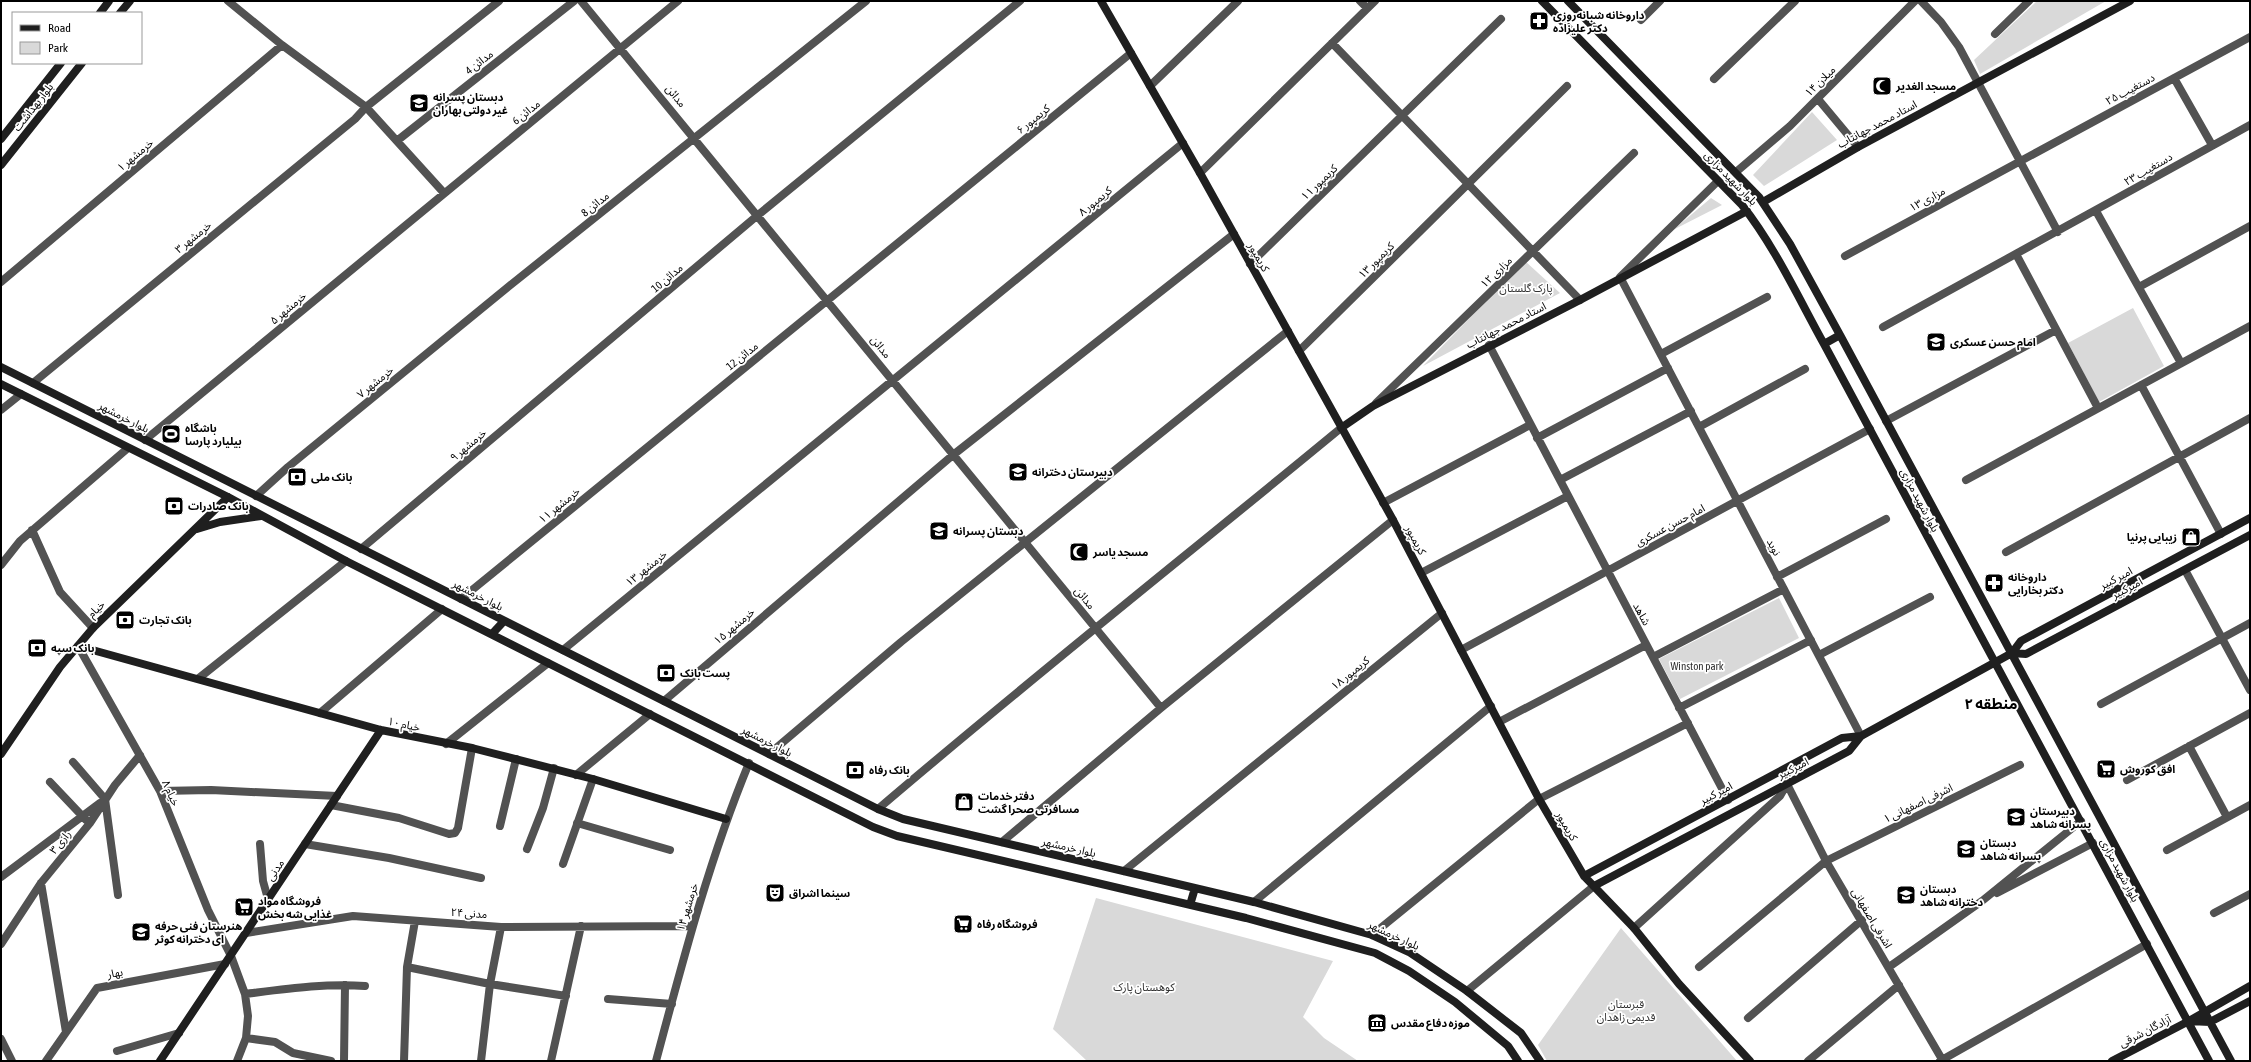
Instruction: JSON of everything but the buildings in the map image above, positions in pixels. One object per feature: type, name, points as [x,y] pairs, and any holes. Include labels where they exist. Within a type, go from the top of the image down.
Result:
[{"type":"main road","points":[[101,12],[109,1]]},
{"type":"main road","points":[[121,12],[130,1]]},
{"type":"main road","name":"بلوار شهید مزاری","points":[[1542,1],[1747,211],[1775,253],[2210,1061]]},
{"type":"main road","name":"بلوار شهید مزاری","points":[[1568,1],[1736,172],[1763,202],[1790,244],[2231,1061]]},
{"type":"main road","name":"استاد محمد جهانتاب","points":[[1763,202],[1858,147],[2128,1]]},
{"type":"main road","name":"کریمپور","points":[[1103,2],[1393,520],[1539,799],[1584,876],[1634,928],[1679,984],[1750,1061]]},
{"type":"main road","name":"بلوار بهداشت","points":[[1,139],[60,64]]},
{"type":"main road","name":"بلوار بهداشت","points":[[1,165],[81,64]]},
{"type":"main road","name":"استاد محمد جهانتاب","points":[[1341,428],[1373,406],[1580,300],[1747,211]]},
{"type":"main road","points":[[1824,344],[1840,335]]},
{"type":"main road","name":"بلوار خرمشهر","points":[[1,367],[878,809],[903,819],[1254,902],[1372,935],[1409,952],[1467,991],[1521,1033],[1540,1061]]},
{"type":"main road","points":[[21,394],[33,383]]},
{"type":"main road","points":[[1,384],[228,497],[346,561],[749,763],[852,817],[897,836],[1190,905],[1375,953],[1409,971],[1455,1002],[1508,1046],[1518,1061]]},
{"type":"main road","name":"خیام","points":[[1,754],[60,667],[93,628],[228,497]]},
{"type":"main road","points":[[194,530],[220,522],[261,516]]},
{"type":"main road","name":"امیر کبیر","points":[[1996,662],[2012,653],[2021,641],[2250,518]]},
{"type":"main road","name":"امیرکبیر","points":[[2012,653],[2026,654],[2250,535]]},
{"type":"main road","points":[[492,634],[504,621]]},
{"type":"main road","name":"خیام ۱۰","points":[[78,646],[199,678],[381,730],[472,748],[554,768],[726,818]]},
{"type":"main road","name":"امیرکبیر","points":[[1594,886],[1849,751],[1861,736],[1996,662]]},
{"type":"main road","name":"مدنی","points":[[160,1061],[381,730]]},
{"type":"main road","name":"امیر کبیر","points":[[1584,876],[1842,738],[1861,736]]},
{"type":"main road","points":[[1190,905],[1195,888]]},
{"type":"main road","name":"آزادگان شرقی","points":[[2112,1061],[2189,1021],[2204,1011],[2250,986]]},
{"type":"main road","points":[[2210,1022],[2250,1001]]},
{"type":"main road","name":"آزادگان شرقی","points":[[2189,1021],[2210,1022]]},
{"type":"street","points":[[228,1],[282,45],[366,107],[398,140],[444,193]]},
{"type":"street","name":"خرمشهر ۳","points":[[33,383],[355,119],[366,107],[499,1]]},
{"type":"street","name":"مدائن 4","points":[[398,140],[574,1]]},
{"type":"street","name":"مدائن","points":[[582,1],[1161,708]]},
{"type":"street","name":"مدائن 6","points":[[444,193],[678,1]]},
{"type":"street","name":"مدائن 8","points":[[508,287],[866,1]]},
{"type":"street","name":"مدائن 10","points":[[590,358],[758,215],[1020,1]]},
{"type":"street","points":[[1150,86],[1238,1]]},
{"type":"street","points":[[1360,1],[1367,8]]},
{"type":"street","points":[[1200,173],[1375,1]]},
{"type":"street","points":[[1641,20],[1660,1]]},
{"type":"street","points":[[1714,80],[1795,1]]},
{"type":"street","name":"میلان ۱۴","points":[[1736,172],[1790,126],[1915,1]]},
{"type":"street","points":[[1921,1],[1941,22],[1959,47],[2058,232]]},
{"type":"street","points":[[1995,34],[2029,1]]},
{"type":"street","name":"کریمپور ۱۱","points":[[1250,264],[1501,19]]},
{"type":"street","name":"دستغیب ۲۵","points":[[2020,161],[2250,37]]},
{"type":"street","points":[[1332,43],[1469,183],[1580,300]]},
{"type":"street","name":"خرمشهر ۱","points":[[1,282],[282,45]]},
{"type":"street","name":"کریمپور ۶","points":[[828,300],[1131,53]]},
{"type":"street","points":[[2174,78],[2212,145]]},
{"type":"street","name":"کریمپور ۱۳","points":[[1299,352],[1567,86]]},
{"type":"street","points":[[1818,99],[1858,147]]},
{"type":"street","name":"دستغیب ۲۳","points":[[1883,327],[2250,125]]},
{"type":"street","name":"کریمپور ۸","points":[[893,380],[1183,143]]},
{"type":"street","name":"مزاری ۱۲","points":[[1373,406],[1634,154]]},
{"type":"street","name":"مزاری ۱۳","points":[[1845,256],[2020,161]]},
{"type":"street","points":[[1620,278],[1718,181]]},
{"type":"street","name":"خرمشهر ۵","points":[[145,440],[444,193]]},
{"type":"street","points":[[2096,211],[2181,363]]},
{"type":"street","points":[[2139,287],[2250,226]]},
{"type":"street","name":"خرمشهر ۱۵","points":[[664,701],[953,455],[1234,234]]},
{"type":"street","points":[[2016,254],[2098,408]]},
{"type":"street","name":"نوید","points":[[1620,278],[1861,736]]},
{"type":"street","name":"خرمشهر ۷","points":[[256,496],[288,467],[508,287]]},
{"type":"street","points":[[1661,354],[1767,297]]},
{"type":"street","name":"مدائن 12","points":[[670,429],[828,300]]},
{"type":"street","points":[[1966,480],[2250,326]]},
{"type":"street","points":[[1886,421],[2056,330]]},
{"type":"street","points":[[770,754],[901,642],[1288,331]]},
{"type":"street","name":"شاهد","points":[[1489,346],[1728,800]]},
{"type":"street","name":"خرمشهر ۹","points":[[361,549],[590,358]]},
{"type":"street","points":[[1537,438],[1668,368]]},
{"type":"street","points":[[1699,427],[1805,369]]},
{"type":"street","name":"خرمشهر ۱۳","points":[[563,650],[893,380]]},
{"type":"street","points":[[2141,385],[2221,534]]},
{"type":"street","points":[[1,410],[21,394]]},
{"type":"street","points":[[1560,480],[1691,411]]},
{"type":"street","points":[[2006,552],[2250,418]]},
{"type":"street","points":[[1383,503],[1530,425]]},
{"type":"street","points":[[878,809],[986,717],[1097,629],[1341,428]]},
{"type":"street","name":"خرمشهر ۱۱","points":[[461,599],[670,429]]},
{"type":"street","name":"امام حسن عسکری","points":[[1461,650],[1608,572],[1870,429]]},
{"type":"street","points":[[1,565],[20,541],[128,448]]},
{"type":"street","points":[[1421,573],[1568,496]]},
{"type":"street","points":[[1777,576],[1886,519]]},
{"type":"street","points":[[1002,842],[1161,708],[1393,520]]},
{"type":"street","points":[[32,530],[60,592],[93,628]]},
{"type":"street","points":[[199,678],[346,561]]},
{"type":"street","points":[[2185,570],[2250,690]]},
{"type":"street","points":[[1653,657],[1784,588]]},
{"type":"street","points":[[1819,656],[1930,597]]},
{"type":"street","points":[[320,713],[442,609]]},
{"type":"street","name":"کریمپور ۱۸","points":[[1124,871],[1442,613]]},
{"type":"street","points":[[2101,704],[2250,623]]},
{"type":"street","points":[[1680,708],[1811,640]]},
{"type":"street","points":[[1499,722],[1646,645]]},
{"type":"street","name":"خیام ۸","points":[[78,646],[160,792],[208,910],[231,956],[245,994],[248,1016],[246,1038],[237,1061]]},
{"type":"street","points":[[446,744],[548,663]]},
{"type":"street","points":[[1254,902],[1491,706]]},
{"type":"street","points":[[2127,780],[2250,713]]},
{"type":"street","points":[[576,774],[650,714]]},
{"type":"street","points":[[1372,935],[1539,799],[1688,723]]},
{"type":"street","points":[[2189,746],[2227,817]]},
{"type":"street","points":[[331,805],[399,818],[449,834],[455,833],[458,828],[472,748]]},
{"type":"street","name":"رازی ۳","points":[[1,944],[41,883],[90,823],[105,799],[140,756]]},
{"type":"street","points":[[500,826],[516,759]]},
{"type":"street","points":[[73,762],[105,799],[118,895]]},
{"type":"street","name":"خرمشهر ۱۴","points":[[656,1061],[692,926],[726,818],[749,763]]},
{"type":"street","name":"اشرفی اصفهانی ۱","points":[[1699,967],[1826,861],[2020,765]]},
{"type":"street","points":[[527,849],[543,808],[554,768]]},
{"type":"street","points":[[563,864],[593,779]]},
{"type":"street","points":[[50,782],[82,817],[90,823]]},
{"type":"street","points":[[1634,928],[1780,796],[1787,784]]},
{"type":"street","name":"اشرفی اصفهانی","points":[[1787,784],[1826,861],[1862,920],[1941,1060]]},
{"type":"street","points":[[160,792],[211,790],[337,796]]},
{"type":"street","points":[[1,877],[105,799]]},
{"type":"street","points":[[2166,850],[2250,805]]},
{"type":"street","points":[[1889,967],[1982,901],[2081,821]]},
{"type":"street","points":[[577,823],[670,850]]},
{"type":"street","points":[[1982,901],[2093,843]]},
{"type":"street","points":[[260,844],[263,881],[268,899]]},
{"type":"street","points":[[305,844],[389,858],[482,878]]},
{"type":"street","points":[[41,883],[66,1032]]},
{"type":"street","points":[[1467,991],[1594,886]]},
{"type":"street","points":[[2214,913],[2250,894]]},
{"type":"street","name":"مدنی ۲۴","points":[[246,933],[353,916],[501,926],[692,926]]},
{"type":"street","points":[[1748,1018],[1862,920]]},
{"type":"street","points":[[404,1061],[407,967],[415,921]]},
{"type":"street","points":[[481,1061],[490,984],[501,926]]},
{"type":"street","points":[[551,1061],[581,926]]},
{"type":"street","points":[[1941,1060],[2147,944]]},
{"type":"street","name":"بهار","points":[[46,1061],[97,988],[225,964]]},
{"type":"street","points":[[407,967],[490,984],[566,996]]},
{"type":"street","points":[[344,1061],[346,985]]},
{"type":"street","points":[[245,994],[296,987],[346,985],[365,986]]},
{"type":"street","points":[[1808,1061],[1899,985]]},
{"type":"street","points":[[608,999],[672,1004]]},
{"type":"street","points":[[117,1052],[179,1033]]},
{"type":"street","points":[[246,1038],[275,1042],[293,1053],[331,1061]]},
{"type":"street","points":[[1,1039],[12,1061]]},
{"type":"green space","points":[[2037,1],[2106,1],[1980,74],[1974,60]]},
{"type":"green space","points":[[1812,112],[1837,140],[1764,186],[1753,175]]},
{"type":"green space","points":[[1711,198],[1722,205],[1673,230]]},
{"type":"green space","name":"پارک گلستان","points":[[1525,261],[1560,293],[1423,366]]},
{"type":"green space","points":[[2133,308],[2164,366],[2099,402],[2068,343]]},
{"type":"green space","name":"Winston park","points":[[1779,598],[1799,638],[1680,699],[1659,659]]},
{"type":"green space","name":"کوهستان پارک","points":[[1096,898],[1333,961],[1303,1017],[1324,1038],[1358,1061],[1087,1061],[1053,1029]]},
{"type":"green space","name":"قبرستان قدیمی زاهدان","points":[[1621,928],[1737,1061],[1547,1061],[1538,1045]]},
{"type":"place","name":"داروخانه شبانه‌روزی دکتر علیزاده","points":[[1539,21]]},
{"type":"place","name":"مسجد الغدیر","points":[[1882,86]]},
{"type":"place","name":"دبستان پسرانه غیر دولتی بهاران","points":[[419,103]]},
{"type":"place","name":"امام حسن عسکری","points":[[1936,342]]},
{"type":"place","name":"باشگاه بیلیارد پارسا","points":[[171,434]]},
{"type":"place","name":"دبیرستان دخترانه","points":[[1018,472]]},
{"type":"place","name":"بانک ملی","points":[[297,477]]},
{"type":"place","name":"بانک صادرات","points":[[174,506]]},
{"type":"place","name":"دبستان پسرانه","points":[[939,531]]},
{"type":"place","name":"زیبایی پرنیا","points":[[2191,537]]},
{"type":"place","name":"مسجد یاسر","points":[[1079,552]]},
{"type":"place","name":"داروخانه دکتر بخارایی","points":[[1994,583]]},
{"type":"place","name":"بانک تجارت","points":[[125,620]]},
{"type":"place","name":"بانک سپه","points":[[37,648]]},
{"type":"place","name":"پست بانک","points":[[666,673]]},
{"type":"place","name":"افق کوروش","points":[[2106,769]]},
{"type":"place","name":"بانک رفاه","points":[[855,770]]},
{"type":"place","name":"دفتر خدمات مسافرتی صحرا گشت","points":[[964,802]]},
{"type":"place","name":"دبیرستان پسرانه شاهد","points":[[2016,817]]},
{"type":"place","name":"دبستان پسرانه شاهد","points":[[1966,849]]},
{"type":"place","name":"سینما اشراق","points":[[775,893]]},
{"type":"place","name":"دبستان دخترانه شاهد","points":[[1906,895]]},
{"type":"place","name":"فروشگاه مواد غذایی شه بخش","points":[[244,907]]},
{"type":"place","name":"فروشگاه رفاه","points":[[963,924]]},
{"type":"place","name":"هنرستان فنی حرفه ای دخترانه کوثر","points":[[141,932]]},
{"type":"place","name":"موزه دفاع مقدس","points":[[1377,1023]]},
{"type":"district","name":"منطقه ۲","points":[[1991,704]]}]
